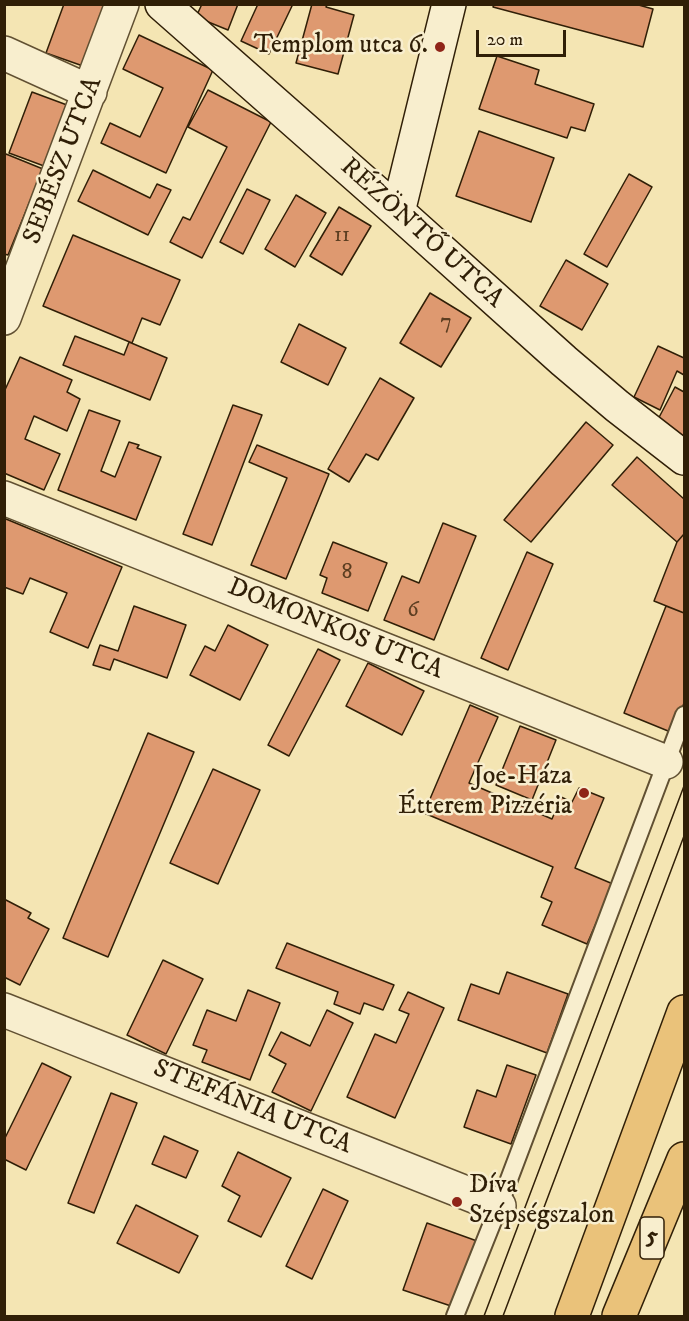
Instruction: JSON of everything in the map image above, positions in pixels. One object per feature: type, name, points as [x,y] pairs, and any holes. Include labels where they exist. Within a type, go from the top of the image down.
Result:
[{"type":"main road","name":"5","points":[[572,1317],[684,1012]]},
{"type":"main road","name":"5","points":[[619,1317],[684,1159]]},
{"type":"street","name":"SEBÉSZ UTCA","points":[[4,318],[11,282],[90,92],[122,4]]},
{"type":"street","name":"RÉZÖNTŐ UTCA","points":[[162,4],[564,361],[684,458]]},
{"type":"street","points":[[398,212],[449,4]]},
{"type":"street","points":[[4,53],[90,92]]},
{"type":"street","name":"DOMONKOS UTCA","points":[[4,498],[666,762]]},
{"type":"street","name":"STEFÁNIA UTCA","points":[[4,1010],[499,1206]]},
{"type":"lane","points":[[455,1317],[684,716]]},
{"type":"building","points":[[64,4],[106,4],[83,66],[46,53]]},
{"type":"building","points":[[202,4],[238,4],[228,30],[196,17]]},
{"type":"building","points":[[258,4],[289,4],[292,6],[269,54],[241,41]]},
{"type":"building","points":[[312,4],[327,4],[326,7],[354,15],[338,74],[296,63]]},
{"type":"building","points":[[494,4],[635,4],[653,9],[643,47],[493,7]]},
{"type":"building","points":[[139,35],[213,70],[166,173],[101,143],[110,123],[140,137],[163,88],[123,69]]},
{"type":"building","points":[[497,56],[539,70],[535,84],[594,104],[585,131],[571,127],[567,138],[479,109]]},
{"type":"building","points":[[208,90],[271,122],[202,258],[170,242],[183,217],[190,220],[227,147],[188,127]]},
{"type":"building","points":[[32,92],[67,105],[44,166],[9,153]]},
{"type":"building","points":[[479,131],[554,158],[531,222],[456,196]]},
{"type":"building","points":[[6,154],[43,169],[8,255],[4,254],[4,158]]},
{"type":"building","points":[[93,170],[150,198],[157,184],[171,190],[148,235],[78,201]]},
{"type":"building","points":[[629,174],[652,187],[607,267],[584,254]]},
{"type":"building","points":[[247,189],[270,200],[243,254],[220,242]]},
{"type":"building","points":[[296,195],[326,213],[295,267],[265,249]]},
{"type":"building","points":[[339,207],[371,226],[342,275],[310,256]]},
{"type":"building","points":[[73,235],[180,280],[160,325],[142,318],[132,343],[43,306]]},
{"type":"building","points":[[566,260],[608,284],[582,330],[540,306]]},
{"type":"building","points":[[430,293],[471,318],[441,367],[400,343]]},
{"type":"building","points":[[299,324],[346,348],[328,385],[281,362]]},
{"type":"building","points":[[75,336],[124,355],[129,342],[167,358],[150,400],[63,365]]},
{"type":"building","points":[[658,346],[684,358],[684,375],[677,371],[660,410],[634,397]]},
{"type":"building","points":[[20,357],[72,380],[67,392],[80,399],[67,431],[34,416],[25,439],[60,454],[44,490],[4,473],[4,392]]},
{"type":"building","points":[[380,378],[414,398],[378,460],[366,454],[349,482],[328,469]]},
{"type":"building","points":[[675,387],[684,392],[684,440],[655,425]]},
{"type":"building","points":[[233,405],[262,415],[212,545],[183,534]]},
{"type":"building","points":[[89,410],[120,421],[101,471],[115,477],[129,442],[139,445],[137,448],[161,457],[136,520],[58,490]]},
{"type":"building","points":[[586,422],[613,445],[531,542],[504,520]]},
{"type":"building","points":[[257,445],[329,474],[286,579],[251,565],[287,478],[249,462]]},
{"type":"building","points":[[637,457],[684,499],[684,534],[677,542],[612,485]]},
{"type":"building","points":[[6,519],[122,567],[88,648],[50,632],[67,593],[30,578],[23,594],[4,587],[4,522]]},
{"type":"building","points":[[443,523],[476,536],[434,640],[384,620],[402,576],[419,583]]},
{"type":"building","points":[[684,534],[684,613],[654,601],[677,542]]},
{"type":"building","points":[[333,542],[387,563],[368,611],[322,593],[327,578],[320,575]]},
{"type":"building","points":[[527,552],[553,564],[508,670],[481,658]]},
{"type":"building","points":[[134,606],[186,625],[167,678],[114,659],[110,670],[93,665],[100,645],[118,651]]},
{"type":"building","points":[[666,606],[684,613],[684,703],[673,733],[624,713]]},
{"type":"building","points":[[228,625],[268,645],[240,700],[190,675],[205,646],[215,651]]},
{"type":"building","points":[[318,649],[340,660],[289,756],[268,745]]},
{"type":"building","points":[[368,663],[424,691],[402,735],[346,706]]},
{"type":"building","points":[[470,705],[498,717],[469,783],[552,819],[561,797],[572,802],[579,788],[604,798],[575,868],[613,884],[587,944],[542,925],[552,902],[541,897],[553,867],[424,813]]},
{"type":"building","points":[[520,726],[556,740],[532,800],[496,785]]},
{"type":"building","points":[[148,733],[194,752],[108,957],[63,938]]},
{"type":"building","points":[[213,769],[260,790],[218,884],[170,863]]},
{"type":"building","points":[[4,899],[31,913],[28,918],[49,929],[20,985],[4,977]]},
{"type":"building","points":[[287,943],[394,985],[383,1010],[364,1003],[360,1014],[334,1004],[338,992],[276,968]]},
{"type":"building","points":[[163,960],[203,979],[166,1054],[127,1035]]},
{"type":"building","points":[[507,972],[568,994],[547,1053],[458,1020],[471,984],[499,994]]},
{"type":"building","points":[[248,990],[280,1003],[250,1080],[202,1062],[207,1050],[193,1045],[207,1010],[236,1021]]},
{"type":"building","points":[[408,992],[444,1008],[395,1118],[347,1097],[375,1034],[396,1043],[409,1014],[399,1010]]},
{"type":"building","points":[[327,1010],[353,1023],[311,1111],[272,1092],[286,1064],[269,1055],[281,1032],[310,1046]]},
{"type":"building","points":[[42,1063],[71,1077],[26,1170],[4,1159],[4,1140]]},
{"type":"building","points":[[507,1065],[536,1075],[511,1144],[464,1127],[477,1090],[496,1097]]},
{"type":"building","points":[[111,1093],[137,1103],[94,1213],[68,1203]]},
{"type":"building","points":[[164,1136],[198,1151],[186,1178],[152,1164]]},
{"type":"building","points":[[238,1152],[291,1178],[261,1237],[228,1221],[240,1196],[222,1186]]},
{"type":"building","points":[[323,1189],[348,1201],[312,1279],[286,1266]]},
{"type":"building","points":[[136,1205],[198,1236],[179,1273],[117,1243]]},
{"type":"building","points":[[427,1223],[477,1241],[454,1307],[403,1290]]},
{"type":"tram line","points":[[484,1316],[684,786]]},
{"type":"tram line","points":[[503,1316],[684,836]]},
{"type":"place","name":"Templom utca 6.","points":[[440,47]]},
{"type":"place","name":"Joe-Háza Étterem Pizzéria","points":[[584,793]]},
{"type":"place","name":"Díva Szépségszalon","points":[[457,1202]]}]
